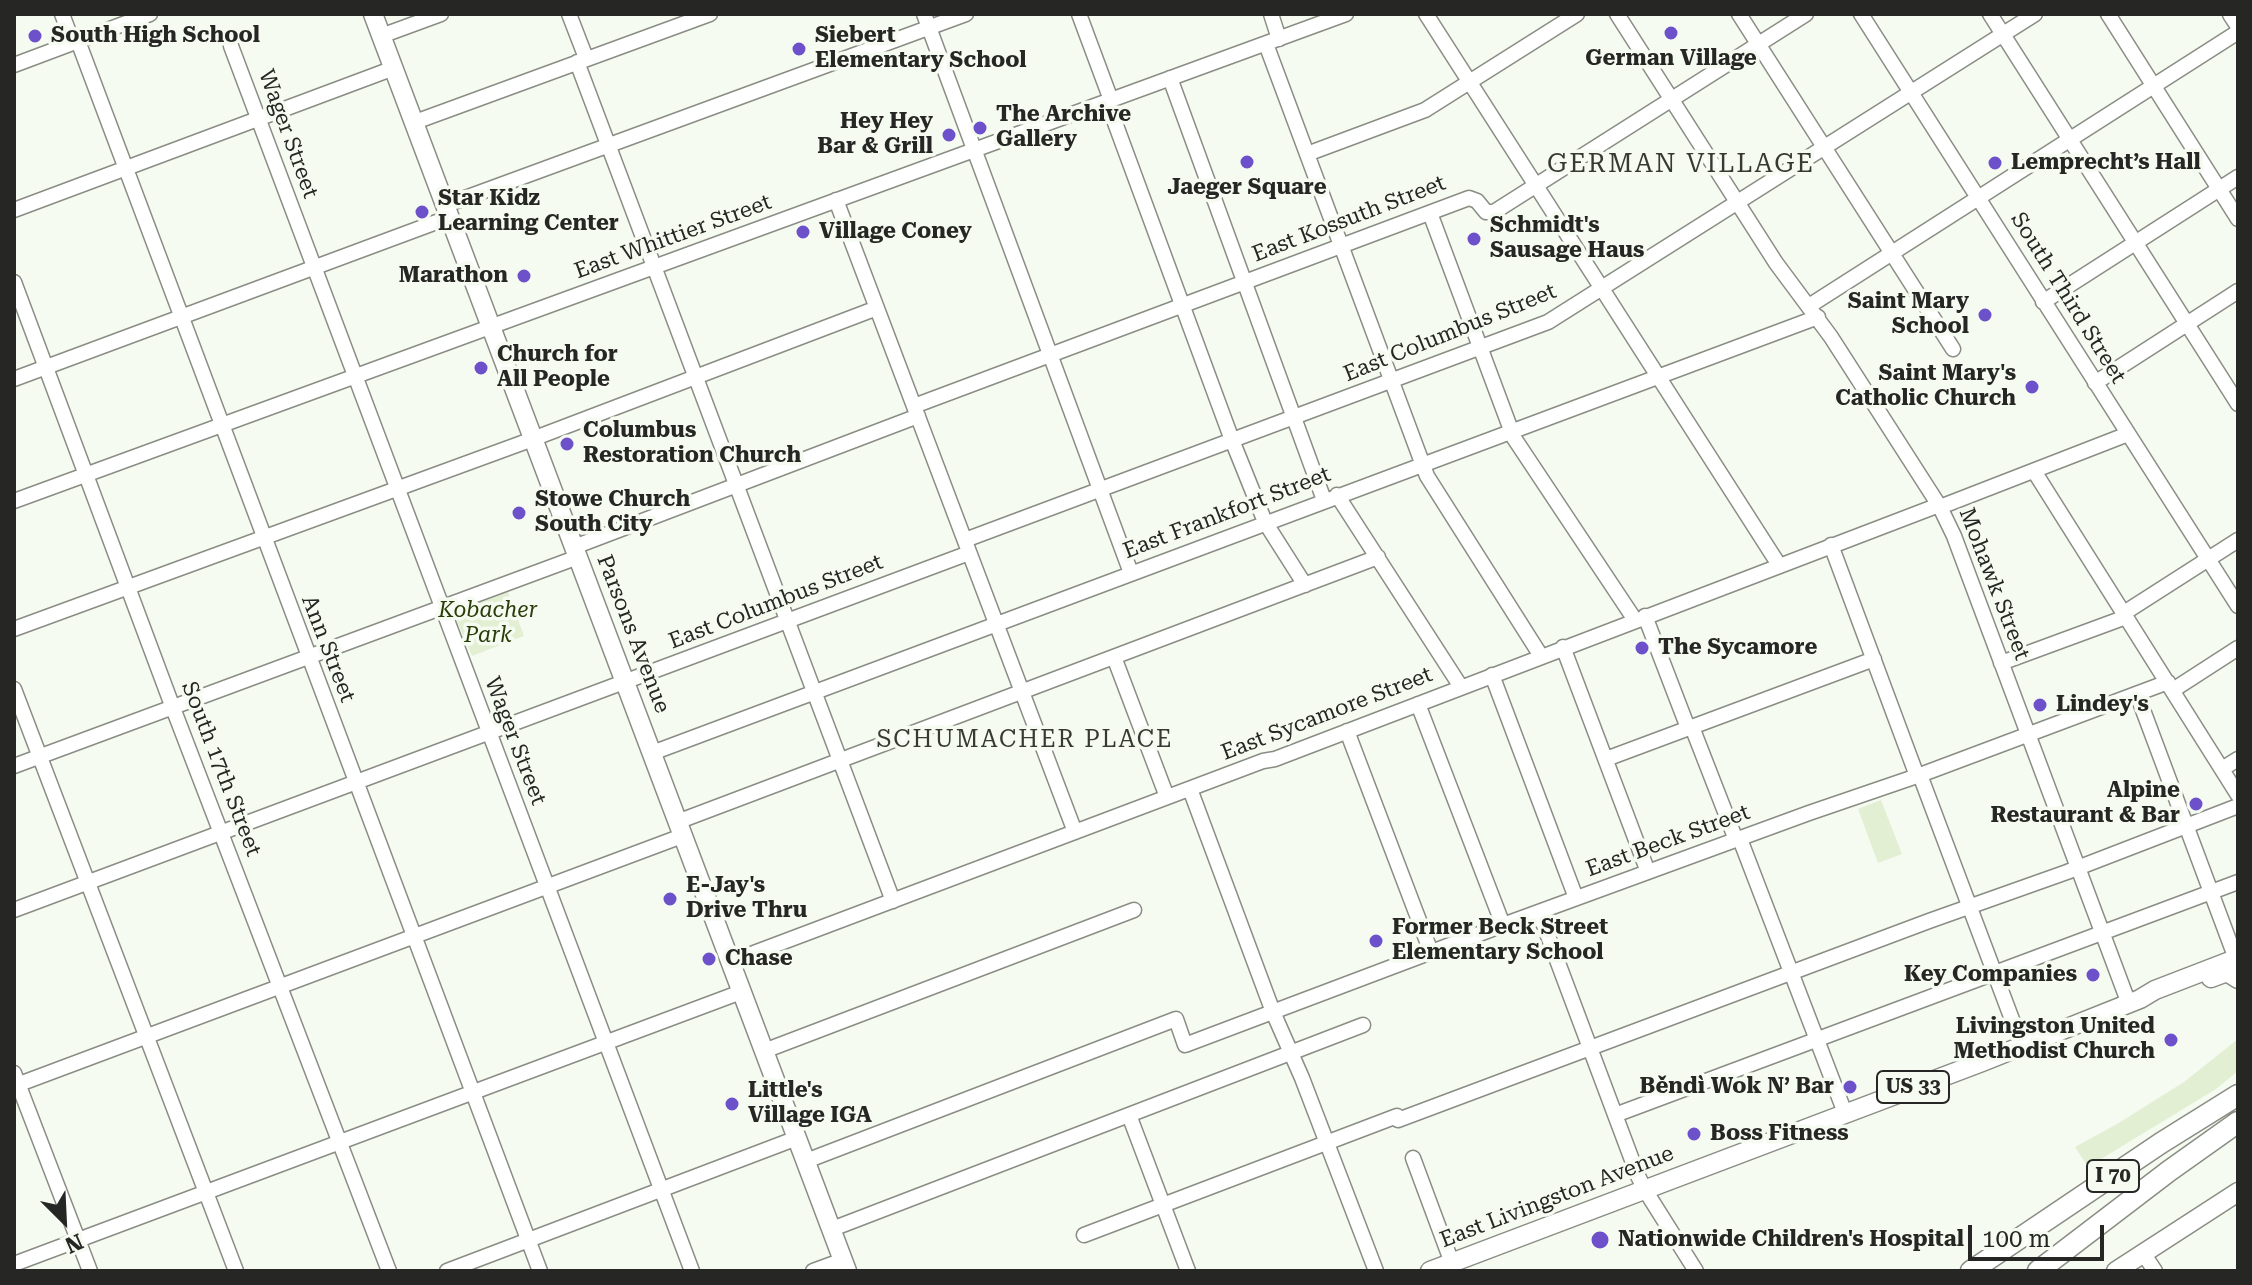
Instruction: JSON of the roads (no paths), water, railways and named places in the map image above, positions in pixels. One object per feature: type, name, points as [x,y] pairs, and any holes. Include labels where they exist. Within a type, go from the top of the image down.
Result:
[{"type":"highway","name":"I 70","points":[[1971,1271],[2238,1095]]},
{"type":"highway","name":"I 70","points":[[2038,1271],[2238,1122]]},
{"type":"highway","points":[[1953,1271],[2009,1247]]},
{"type":"main road","name":"Parsons Avenue","points":[[373,14],[845,1266]]},
{"type":"main road","points":[[2232,14],[2238,23]]},
{"type":"main road","name":"East Livingston Avenue","points":[[1430,1271],[2022,1046],[2237,959]]},
{"type":"main road","name":"US 33","points":[[2134,1002],[2158,998],[2227,972],[2238,979]]},
{"type":"main road","points":[[2116,1271],[2238,1192]]},
{"type":"street","name":"Ann Street","points":[[62,14],[76,42],[125,169],[540,1271]]},
{"type":"street","points":[[14,65],[150,14]]},
{"type":"street","points":[[381,36],[441,14]]},
{"type":"street","points":[[569,14],[608,145],[893,901]]},
{"type":"street","points":[[415,122],[710,14]]},
{"type":"street","points":[[14,379],[313,267],[608,145],[926,21],[966,14]]},
{"type":"street","points":[[1079,14],[1232,440],[1265,522],[1305,585]]},
{"type":"street","points":[[1271,14],[1273,41],[1307,154],[1427,476],[1541,656]]},
{"type":"street","name":"East Whittier Street","points":[[14,501],[1346,14]]},
{"type":"street","points":[[1426,14],[1779,565]]},
{"type":"street","points":[[1307,154],[1425,110],[1577,14]]},
{"type":"street","name":"Mohawk Street","points":[[1617,14],[1776,263],[1814,311],[1940,506],[1954,536],[2102,933],[2134,1002]]},
{"type":"street","points":[[1739,14],[1953,349]]},
{"type":"street","name":"East Kossuth Street","points":[[14,766],[442,609],[1050,354],[1245,281],[1469,198],[1477,201],[1486,212],[1494,212],[1806,14]]},
{"type":"street","name":"South Third Street","points":[[1861,14],[2238,606]]},
{"type":"street","points":[[1990,14],[2238,404]]},
{"type":"street","name":"East Columbus Street","points":[[14,910],[787,621],[1099,490],[1548,322],[2035,14]]},
{"type":"street","points":[[2108,14],[2238,219]]},
{"type":"street","points":[[926,21],[1131,573]]},
{"type":"street","name":"East Frankfort Street","points":[[652,753],[1657,376],[1814,311],[1891,253],[2238,32]]},
{"type":"street","name":"Wager Street","points":[[231,46],[692,1271]]},
{"type":"street","points":[[14,210],[394,68]]},
{"type":"street","points":[[1170,78],[1294,417],[1330,498],[1378,557],[1461,687]]},
{"type":"street","points":[[2043,302],[2238,177]]},
{"type":"street","points":[[836,200],[1075,832]]},
{"type":"street","points":[[1430,213],[1512,430],[1640,618],[1738,839],[1845,1113]]},
{"type":"street","name":"South 17th Street","points":[[14,282],[389,1271]]},
{"type":"street","points":[[2095,383],[2238,291]]},
{"type":"street","points":[[14,629],[397,490],[877,308]]},
{"type":"street","name":"East Sycamore Street","points":[[730,962],[2128,434]]},
{"type":"street","points":[[2034,471],[2238,795]]},
{"type":"street","points":[[2001,663],[2125,615],[2238,540]]},
{"type":"street","points":[[1831,545],[2022,1046]]},
{"type":"street","points":[[90,1271],[15,1081],[414,937],[546,886],[839,761],[1378,557]]},
{"type":"street","points":[[1563,647],[1648,872]]},
{"type":"street","name":"East Beck Street","points":[[806,1161],[1176,1019],[1185,1045],[1576,898],[1919,776],[2137,694],[2170,686],[2238,648]]},
{"type":"street","points":[[1114,657],[1167,797]]},
{"type":"street","points":[[1606,759],[1874,659]]},
{"type":"street","points":[[1492,675],[1576,898]]},
{"type":"street","points":[[14,689],[236,1271]]},
{"type":"street","points":[[2137,694],[2237,959]]},
{"type":"street","points":[[1418,704],[1503,925]]},
{"type":"street","points":[[1347,731],[1431,952]]},
{"type":"street","points":[[2222,769],[2238,759]]},
{"type":"street","points":[[1190,789],[1273,1012],[1376,1271]]},
{"type":"street","points":[[1084,1235],[2238,806]]},
{"type":"street","points":[[1615,1115],[2238,882]]},
{"type":"street","points":[[764,1051],[1134,910]]},
{"type":"street","points":[[1539,912],[1645,1190],[1696,1271]]},
{"type":"street","points":[[14,1264],[741,992]]},
{"type":"street","points":[[832,1229],[1363,1025]]},
{"type":"street","points":[[1129,1115],[1188,1271]]},
{"type":"street","points":[[447,1271],[797,1138]]},
{"type":"street","points":[[1413,1158],[1452,1263]]},
{"type":"street","points":[[2143,1253],[2155,1271]]},
{"type":"street","points":[[813,1271],[845,1266]]},
{"type":"place","name":"German Village","points":[[1671,33]]},
{"type":"place","name":"South High School","points":[[35,36]]},
{"type":"place","name":"Siebert Elementary School","points":[[799,49]]},
{"type":"place","name":"The Archive Gallery","points":[[980,128]]},
{"type":"place","name":"Hey Hey Bar & Grill","points":[[949,135]]},
{"type":"place","name":"Jaeger Square","points":[[1247,162]]},
{"type":"place","name":"Lemprecht’s Hall","points":[[1995,163]]},
{"type":"place","name":"Star Kidz Learning Center","points":[[422,212]]},
{"type":"place","name":"Village Coney","points":[[803,232]]},
{"type":"place","name":"Schmidt's Sausage Haus","points":[[1474,239]]},
{"type":"place","name":"Marathon","points":[[524,276]]},
{"type":"place","name":"Saint Mary School","points":[[1985,315]]},
{"type":"place","name":"Church for All People","points":[[481,368]]},
{"type":"place","name":"Saint Mary's Catholic Church","points":[[2032,387]]},
{"type":"place","name":"Columbus Restoration Church","points":[[567,444]]},
{"type":"place","name":"Stowe Church South City","points":[[519,513]]},
{"type":"place","name":"The Sycamore","points":[[1642,648]]},
{"type":"place","name":"Lindey's","points":[[2040,705]]},
{"type":"place","name":"Alpine Restaurant & Bar","points":[[2196,804]]},
{"type":"place","name":"E-Jay's Drive Thru","points":[[670,899]]},
{"type":"place","name":"Former Beck Street Elementary School","points":[[1376,941]]},
{"type":"place","name":"Chase","points":[[709,959]]},
{"type":"place","name":"Key Companies","points":[[2093,975]]},
{"type":"place","name":"Livingston United Methodist Church","points":[[2171,1040]]},
{"type":"place","name":"Běndì Wok N’ Bar","points":[[1850,1087]]},
{"type":"place","name":"Little's Village IGA","points":[[732,1104]]},
{"type":"place","name":"Boss Fitness","points":[[1694,1134]]},
{"type":"place","name":"Nationwide Children's Hospital","points":[[1600,1240]]},
{"type":"district","name":"GERMAN VILLAGE","points":[[1681,164]]},
{"type":"district","name":"SCHUMACHER PLACE","points":[[1025,740]]},
{"type":"park label","name":"Kobacher Park","points":[[488,624]]}]
